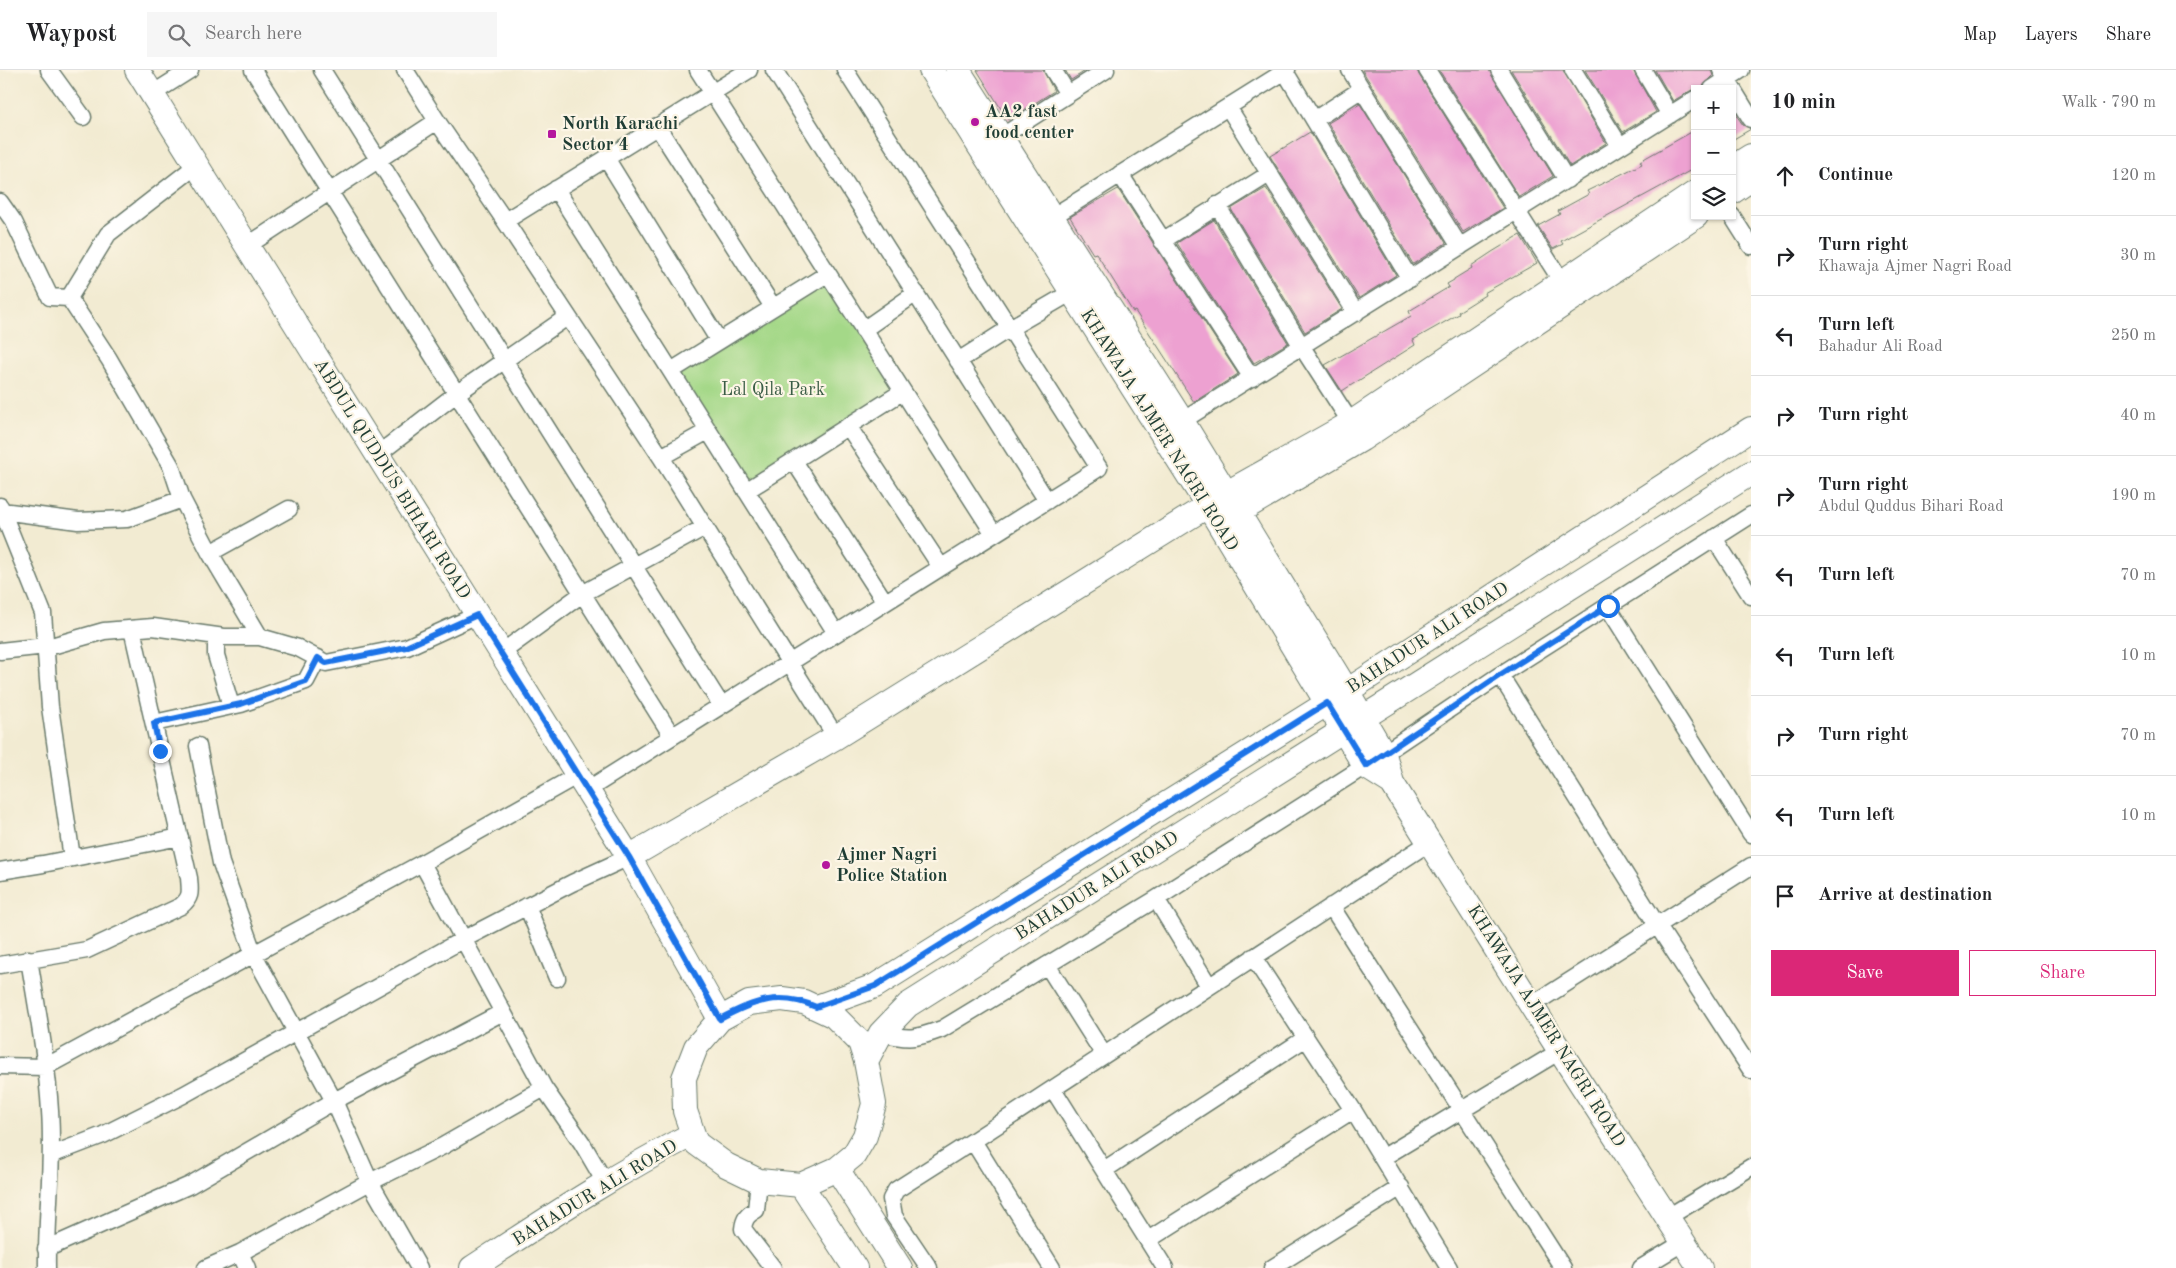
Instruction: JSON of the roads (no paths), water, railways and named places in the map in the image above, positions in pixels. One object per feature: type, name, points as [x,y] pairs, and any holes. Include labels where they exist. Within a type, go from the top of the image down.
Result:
[{"type":"street","points":[[49,70],[82,117]]},
{"type":"street","name":"ABDUL QUDDUS BIHARI ROAD","points":[[138,70],[629,857],[720,1019]]},
{"type":"street","points":[[152,94],[190,70]]},
{"type":"street","points":[[253,70],[672,736]]},
{"type":"street","points":[[322,70],[721,705]]},
{"type":"street","points":[[405,70],[436,121],[505,221],[661,457],[836,737]]},
{"type":"street","points":[[698,70],[994,534]]},
{"type":"street","points":[[505,221],[749,70]]},
{"type":"street","points":[[774,70],[1047,501]]},
{"type":"street","points":[[0,1066],[45,1067],[422,864],[672,736],[1099,468],[845,70]]},
{"type":"street","name":"KHAWAJA AJMER NAGRI ROAD","points":[[931,70],[1072,292],[1224,503],[1348,691],[1353,724]]},
{"type":"street","name":"KHAWAJA AJMER NAGRI ROAD","points":[[958,70],[1182,421],[1327,703],[1353,724],[1392,783],[1560,1051],[1700,1268]]},
{"type":"street","points":[[1053,70],[1068,94]]},
{"type":"street","points":[[1001,137],[1106,70]]},
{"type":"street","points":[[1052,217],[1285,70],[1410,279]]},
{"type":"street","points":[[1350,70],[1460,247]]},
{"type":"street","points":[[1427,70],[1562,282]]},
{"type":"street","points":[[1498,70],[1567,180]]},
{"type":"street","points":[[1572,70],[1620,146]]},
{"type":"street","points":[[1643,70],[1670,115]]},
{"type":"street","points":[[1716,85],[1730,73],[1751,119]]},
{"type":"street","points":[[1314,120],[1362,89]]},
{"type":"street","points":[[1182,421],[1691,102]]},
{"type":"street","points":[[1228,107],[1356,313]]},
{"type":"street","points":[[247,246],[436,121]]},
{"type":"street","points":[[657,126],[773,308]]},
{"type":"street","points":[[1736,165],[1751,156]]},
{"type":"street","points":[[606,158],[719,341]]},
{"type":"street","points":[[69,298],[108,234],[197,165]]},
{"type":"street","points":[[1120,174],[1252,378]]},
{"type":"street","points":[[1162,241],[1269,174]]},
{"type":"street","points":[[1736,189],[1751,179]]},
{"type":"street","points":[[556,189],[836,633]]},
{"type":"street","points":[[51,1155],[103,1135],[183,1095],[296,1030],[464,938],[629,857],[836,737],[1224,503],[1351,423],[1691,196]]},
{"type":"street","points":[[0,202],[14,222],[50,297],[69,298]]},
{"type":"street","points":[[1217,205],[1302,347],[1351,423]]},
{"type":"street","points":[[1224,503],[1362,439],[1691,219]]},
{"type":"street","points":[[1735,220],[1751,246]]},
{"type":"street","points":[[671,371],[827,274]]},
{"type":"street","points":[[958,361],[1072,292]]},
{"type":"street","points":[[863,330],[916,293]]},
{"type":"street","points":[[69,298],[109,359],[171,466],[182,499],[210,553],[260,637]]},
{"type":"street","points":[[377,454],[456,394],[567,317]]},
{"type":"street","points":[[746,491],[902,392]]},
{"type":"street","points":[[848,426],[941,567]]},
{"type":"street","name":"BAHADUR ALI ROAD","points":[[816,1007],[875,986],[1348,691],[1751,429]]},
{"type":"street","points":[[661,457],[708,431]]},
{"type":"street","points":[[794,461],[885,602]]},
{"type":"street","name":"BAHADUR ALI ROAD","points":[[866,1061],[881,1033],[908,1005],[1751,472]]},
{"type":"street","points":[[1,509],[78,521],[128,519],[182,499]]},
{"type":"street","points":[[1,509],[43,613],[50,707],[72,858]]},
{"type":"street","points":[[210,553],[289,509]]},
{"type":"street","points":[[881,1033],[904,1039],[920,1037],[942,1029],[1156,898],[1375,760],[1500,675],[1751,515]]},
{"type":"street","points":[[501,653],[582,594],[705,527]]},
{"type":"street","points":[[1714,538],[1751,596]]},
{"type":"street","points":[[1608,606],[1751,834]]},
{"type":"street","points":[[0,651],[44,646],[104,631],[153,627],[216,636],[260,637],[298,648],[326,663],[406,647],[477,615]]},
{"type":"street","points":[[0,965],[87,950],[181,906],[191,895],[180,837],[132,629]]},
{"type":"street","points":[[216,636],[216,655],[231,706]]},
{"type":"street","points":[[154,723],[231,706],[306,681],[318,658]]},
{"type":"street","points":[[1500,675],[1657,925],[1751,1070]]},
{"type":"street","points":[[198,746],[221,863],[254,954],[334,1101],[370,1182],[419,1268]]},
{"type":"street","points":[[0,871],[180,837]]},
{"type":"street","points":[[929,1268],[894,1216],[891,1199],[896,1190],[1430,842]]},
{"type":"street","points":[[422,864],[544,1088],[582,1144],[606,1184]]},
{"type":"street","points":[[1532,1005],[1751,866]]},
{"type":"street","points":[[1156,898],[1209,986]]},
{"type":"street","points":[[527,906],[557,978]]},
{"type":"street","points":[[1331,906],[1563,1268]]},
{"type":"street","points":[[1253,957],[1353,1110],[1449,1268]]},
{"type":"street","points":[[29,959],[50,1111],[51,1155],[46,1220],[47,1268]]},
{"type":"street","points":[[1047,965],[1104,1055]]},
{"type":"street","points":[[782,999],[804,1002],[834,1016],[860,1042],[866,1061],[874,1104],[865,1136],[854,1155],[837,1170],[801,1185],[760,1180],[726,1165],[696,1142],[684,1112],[684,1078],[696,1047],[720,1019],[749,1003],[782,999]]},
{"type":"street","points":[[46,1249],[190,1185],[334,1101],[503,1012]]},
{"type":"street","points":[[1104,1170],[1306,1038]]},
{"type":"street","points":[[1382,1158],[1560,1051]]},
{"type":"street","points":[[206,1268],[240,1253],[370,1182],[443,1146],[544,1088]]},
{"type":"street","points":[[1053,1089],[1165,1268]]},
{"type":"street","points":[[1148,1240],[1353,1110]]},
{"type":"street","name":"BAHADUR ALI ROAD","points":[[472,1268],[660,1151],[693,1134]]},
{"type":"street","points":[[973,1141],[1052,1268]]},
{"type":"street","points":[[1668,1217],[1751,1167]]},
{"type":"street","points":[[837,1170],[900,1268]]},
{"type":"street","points":[[760,1180],[756,1210],[749,1214],[744,1221],[743,1229],[773,1268]]},
{"type":"street","points":[[801,1185],[855,1268]]},
{"type":"street","points":[[1272,1268],[1401,1187]]},
{"type":"street","points":[[1641,1268],[1684,1242]]},
{"type":"street","points":[[240,1253],[247,1268]]},
{"type":"place","name":"AA2 fast food center","points":[[975,122]]},
{"type":"place","name":"North Karachi Sector 4","points":[[552,134]]},
{"type":"place","name":"Ajmer Nagri Police Station","points":[[826,865]]},
{"type":"park label","name":"Lal Qila Park","points":[[773,390]]}]
